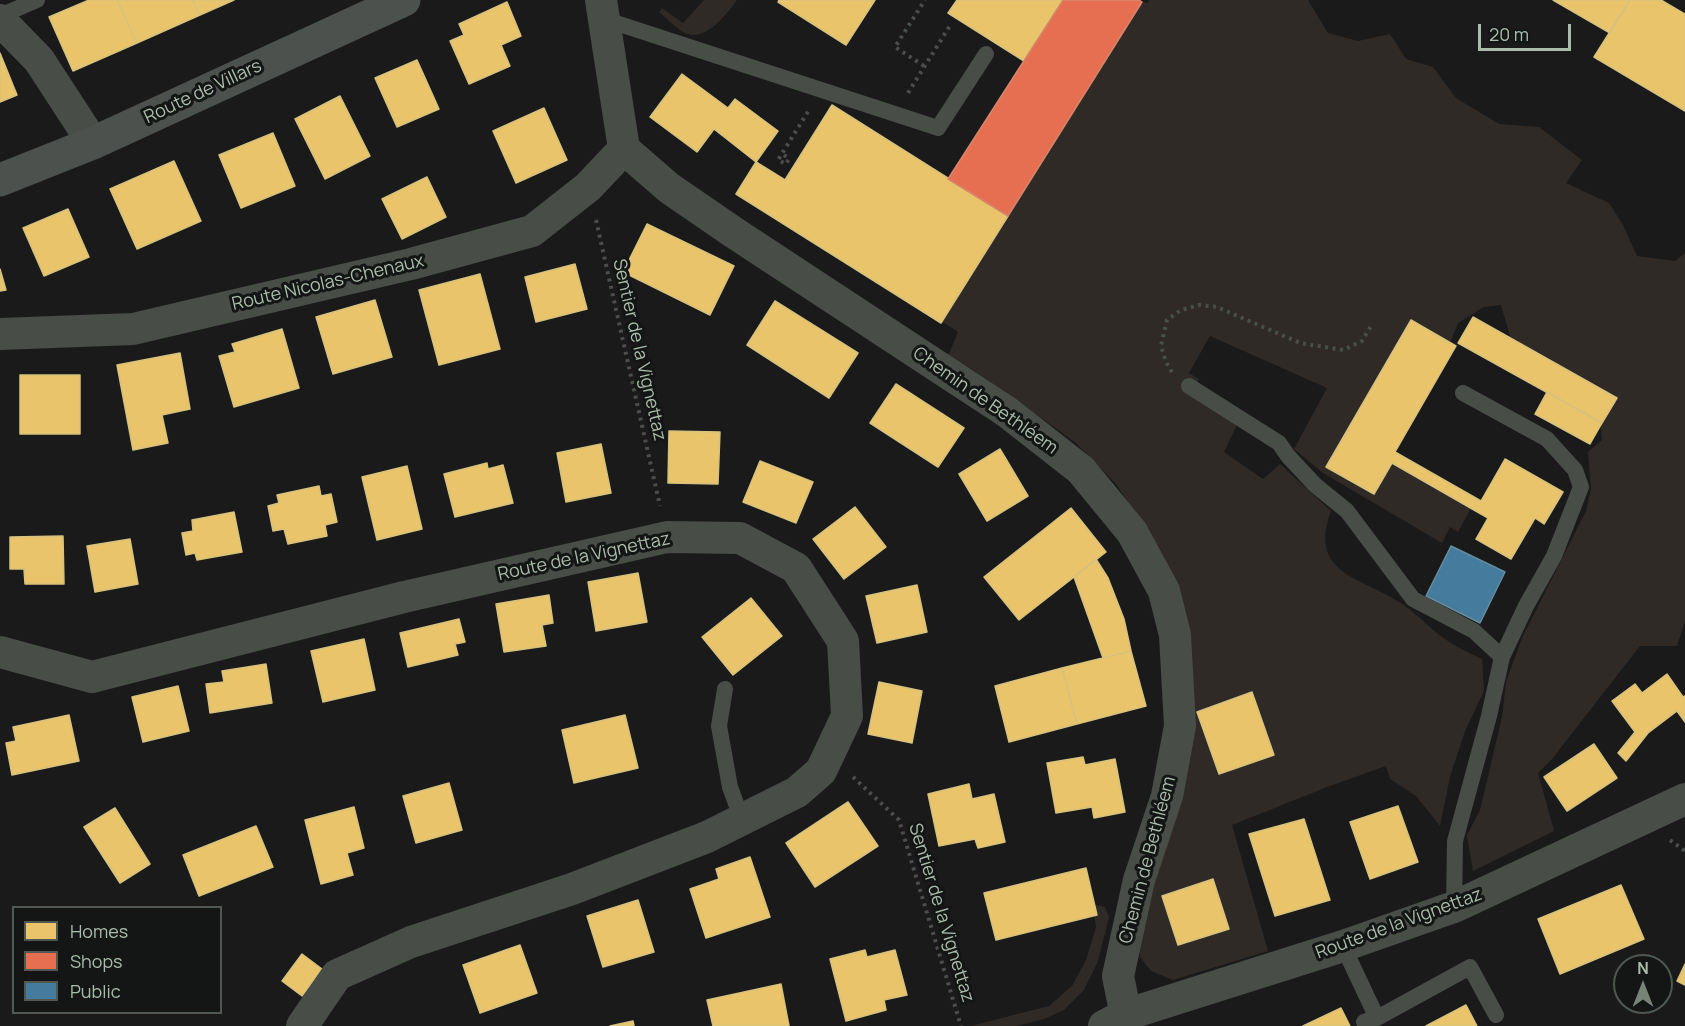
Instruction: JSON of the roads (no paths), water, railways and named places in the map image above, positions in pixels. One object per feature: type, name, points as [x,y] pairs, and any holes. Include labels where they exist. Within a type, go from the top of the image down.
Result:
[{"type":"main road","name":"Route de Villars","points":[[0,180],[93,143],[404,0]]},
{"type":"street","points":[[603,10],[624,149]]},
{"type":"street","points":[[0,20],[39,60],[93,143]]},
{"type":"street","name":"Route Nicolas-Chenaux","points":[[0,334],[133,329],[411,264],[532,231],[588,187],[624,149]]},
{"type":"street","name":"Chemin de Bethléem","points":[[624,149],[669,188],[724,226],[1007,412],[1082,470],[1132,532],[1164,591],[1175,635],[1180,726],[1167,796],[1138,880],[1118,976],[1119,1022]]},
{"type":"street","name":"Route de la Vignettaz","points":[[0,652],[92,677],[404,597],[667,537],[740,538],[796,568],[843,641],[847,716],[821,771],[797,792],[707,837],[572,889],[411,942],[337,975],[302,1026]]},
{"type":"street","name":"Route de la Vignettaz","points":[[1119,1022],[1454,907],[1685,799]]},
{"type":"lane","points":[[0,16],[37,0]]},
{"type":"lane","points":[[603,10],[938,128],[986,54]]},
{"type":"lane","points":[[1189,386],[1279,442],[1288,456],[1315,485],[1347,511],[1413,599],[1474,631],[1503,657]]},
{"type":"lane","points":[[1454,907],[1455,841],[1503,657],[1526,606],[1554,556],[1581,487],[1575,470],[1547,439],[1463,393]]},
{"type":"lane","points":[[725,689],[719,726],[730,787],[742,820]]},
{"type":"lane","points":[[1342,946],[1372,1022],[1470,967],[1496,1015]]}]
